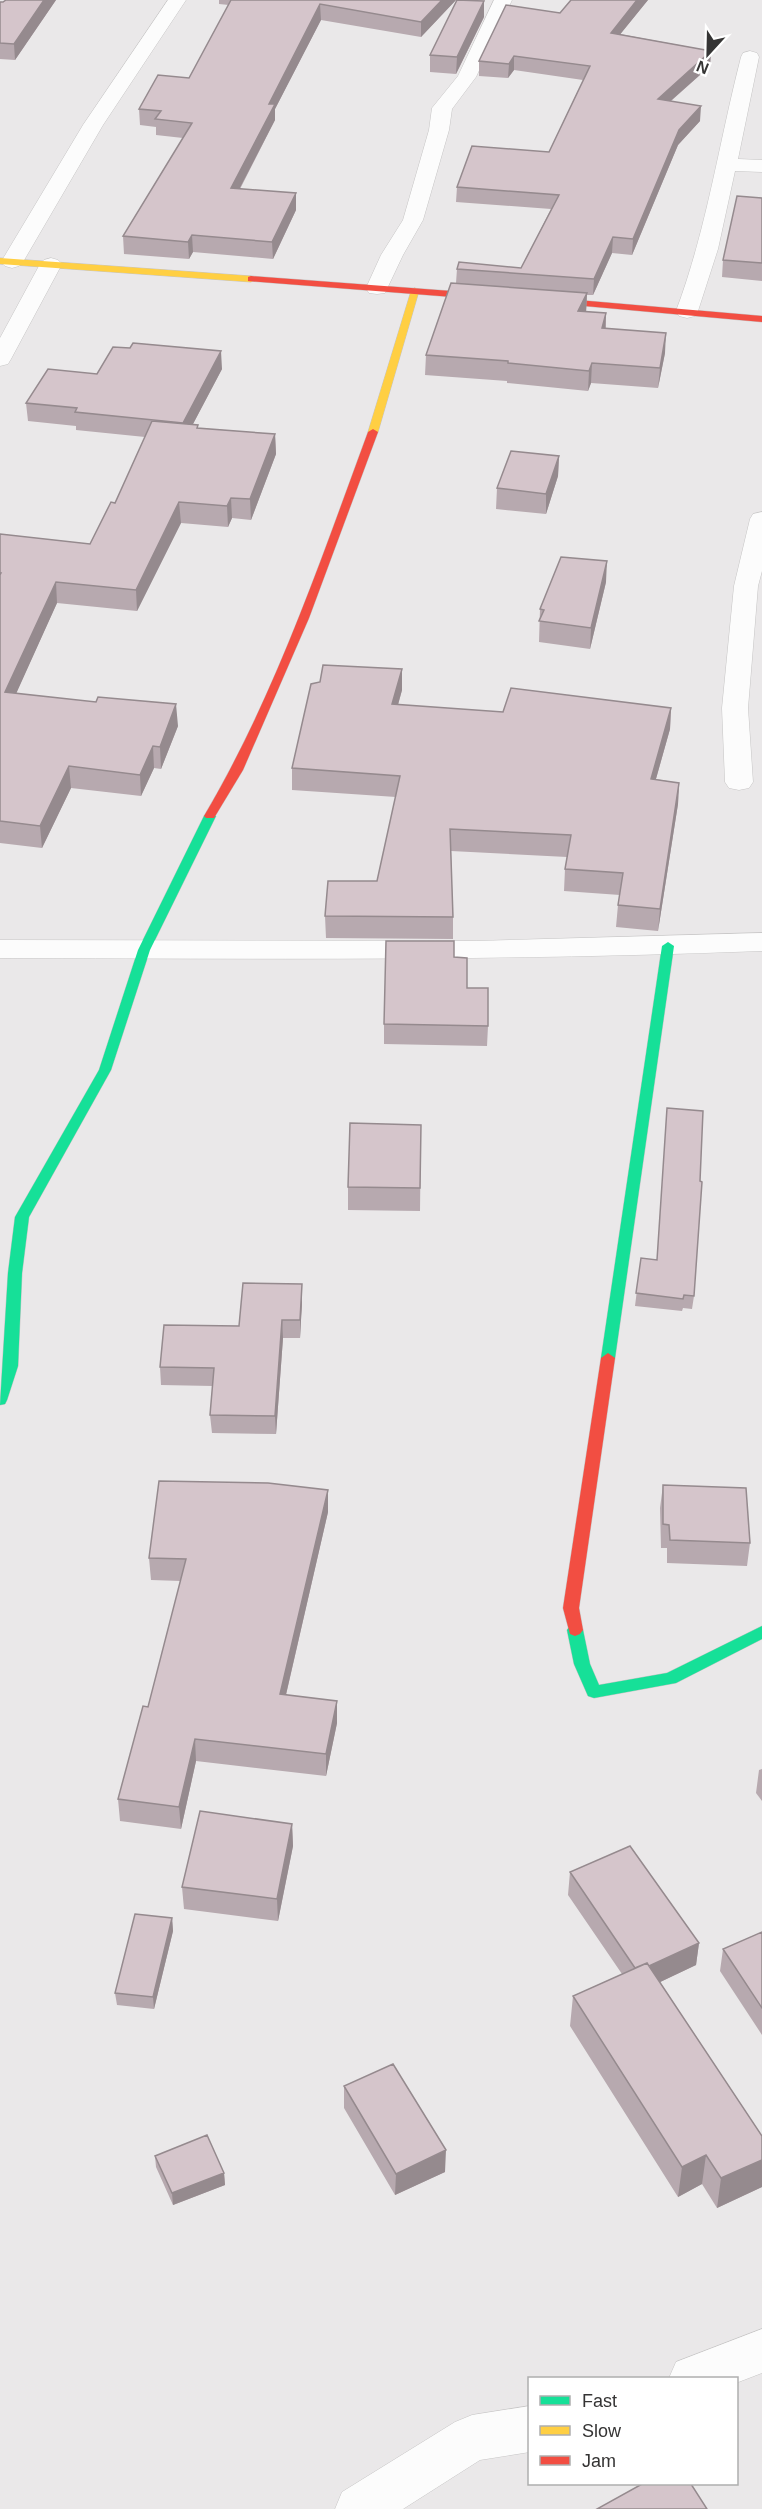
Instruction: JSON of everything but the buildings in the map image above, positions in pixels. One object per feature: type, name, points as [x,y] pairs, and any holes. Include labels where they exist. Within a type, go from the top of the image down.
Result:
[{"type":"street","points":[[177,0],[6,261],[503,297]]},
{"type":"street","points":[[377,288],[392,255],[413,220],[439,130],[442,108],[466,77],[503,0]]},
{"type":"street","points":[[687,311],[705,264],[716,221],[731,133],[750,57]]},
{"type":"street","points":[[727,165],[762,166]]},
{"type":"street","points":[[0,359],[51,264]]},
{"type":"street","points":[[0,1400],[11,1366],[15,1273],[22,1217],[105,1070],[144,950],[209,817],[237,770],[304,618],[366,455],[415,291]]},
{"type":"street","points":[[526,299],[762,319]]},
{"type":"street","points":[[739,782],[735,708],[746,586],[762,519]]},
{"type":"street","points":[[0,949],[463,950],[762,942]]},
{"type":"street","points":[[668,946],[571,1608],[582,1664],[594,1692],[670,1679],[762,1632]]},
{"type":"street","points":[[697,2377],[762,2351]]},
{"type":"street","points":[[359,2509],[472,2438],[528,2429]]},
{"type":"traffic: fast","points":[[0,1400],[11,1366],[15,1273],[22,1217],[105,1070],[144,950],[210,816]]},
{"type":"traffic: fast","points":[[608,1358],[668,946]]},
{"type":"traffic: fast","points":[[575,1630],[582,1664],[594,1692],[670,1679],[762,1632]]},
{"type":"traffic: slow","points":[[0,261],[251,279]]},
{"type":"traffic: slow","points":[[373,432],[415,291]]},
{"type":"traffic: jam","points":[[251,279],[491,297]]},
{"type":"traffic: jam","points":[[543,300],[762,319]]},
{"type":"traffic: jam","points":[[210,816],[237,770],[304,618],[373,432]]},
{"type":"traffic: jam","points":[[575,1630],[571,1608],[608,1358]]}]
